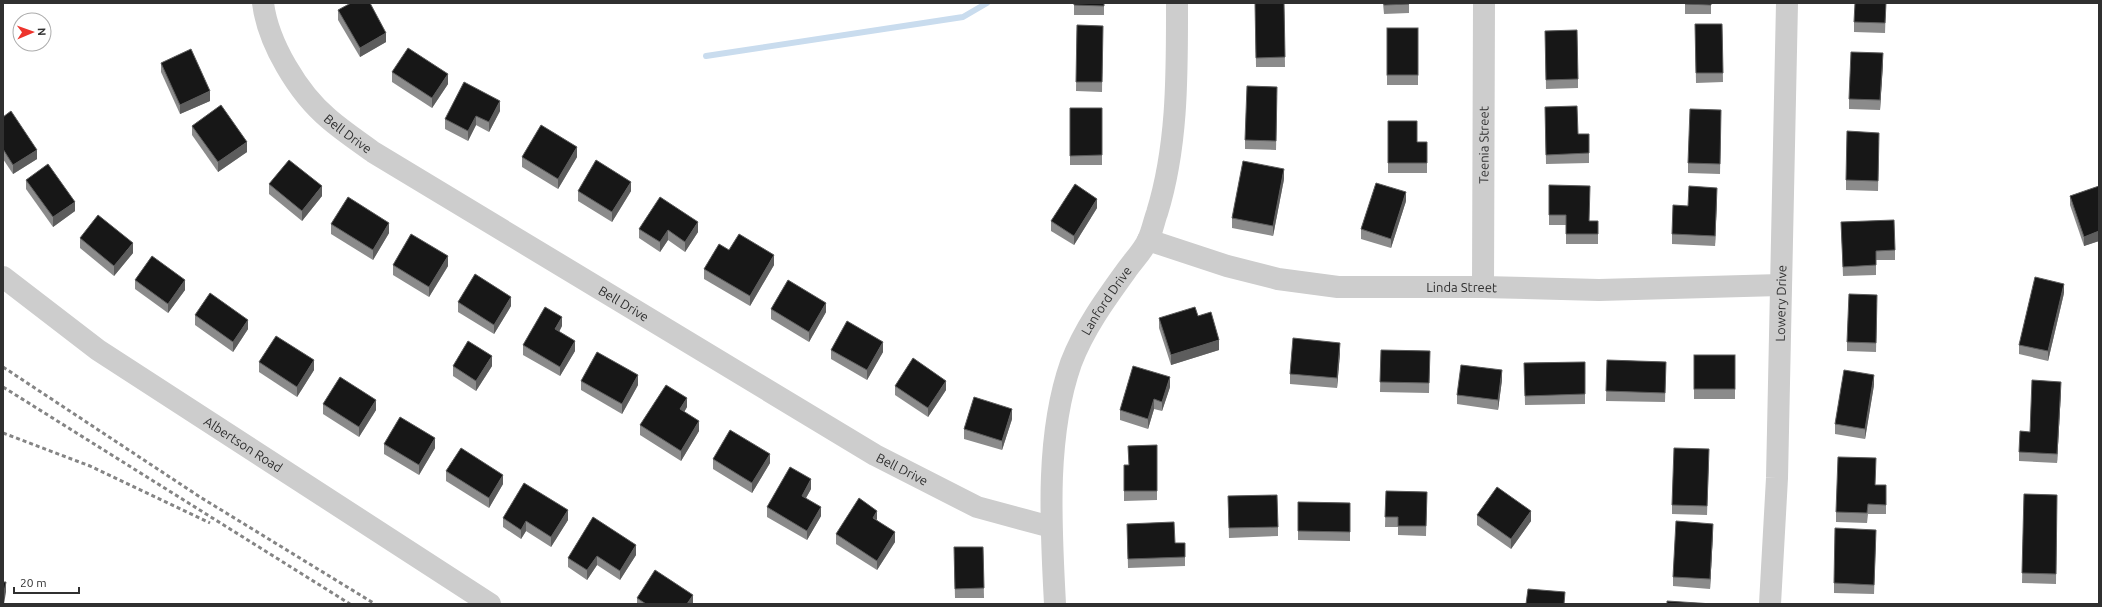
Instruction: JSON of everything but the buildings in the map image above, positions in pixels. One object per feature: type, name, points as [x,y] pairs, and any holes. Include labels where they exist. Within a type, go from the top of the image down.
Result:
[{"type":"street","name":"Bell Drive","points":[[263,3],[275,41],[285,63],[308,98],[328,118],[373,152],[875,455],[977,507],[1051,526]]},
{"type":"street","name":"Lanford Drive","points":[[1055,604],[1051,526],[1055,444],[1061,402],[1071,363],[1088,326],[1148,240],[1164,191],[1173,138],[1177,57],[1177,3]]},
{"type":"street","name":"Teenia Street","points":[[1483,287],[1484,3]]},
{"type":"street","name":"Lowery Drive","points":[[1770,604],[1777,478],[1787,3]]},
{"type":"street","name":"Linda Street","points":[[1148,240],[1226,266],[1278,279],[1338,287],[1483,287],[1599,290],[1781,284]]},
{"type":"street","name":"Albertson Road","points":[[3,276],[98,350],[490,604]]},
{"type":"waterway","points":[[706,56],[963,17],[987,3]]},
{"type":"railway","points":[[3,367],[200,497],[375,604]]},
{"type":"railway","points":[[3,387],[350,604]]},
{"type":"railway","points":[[3,433],[90,466],[210,523]]}]
